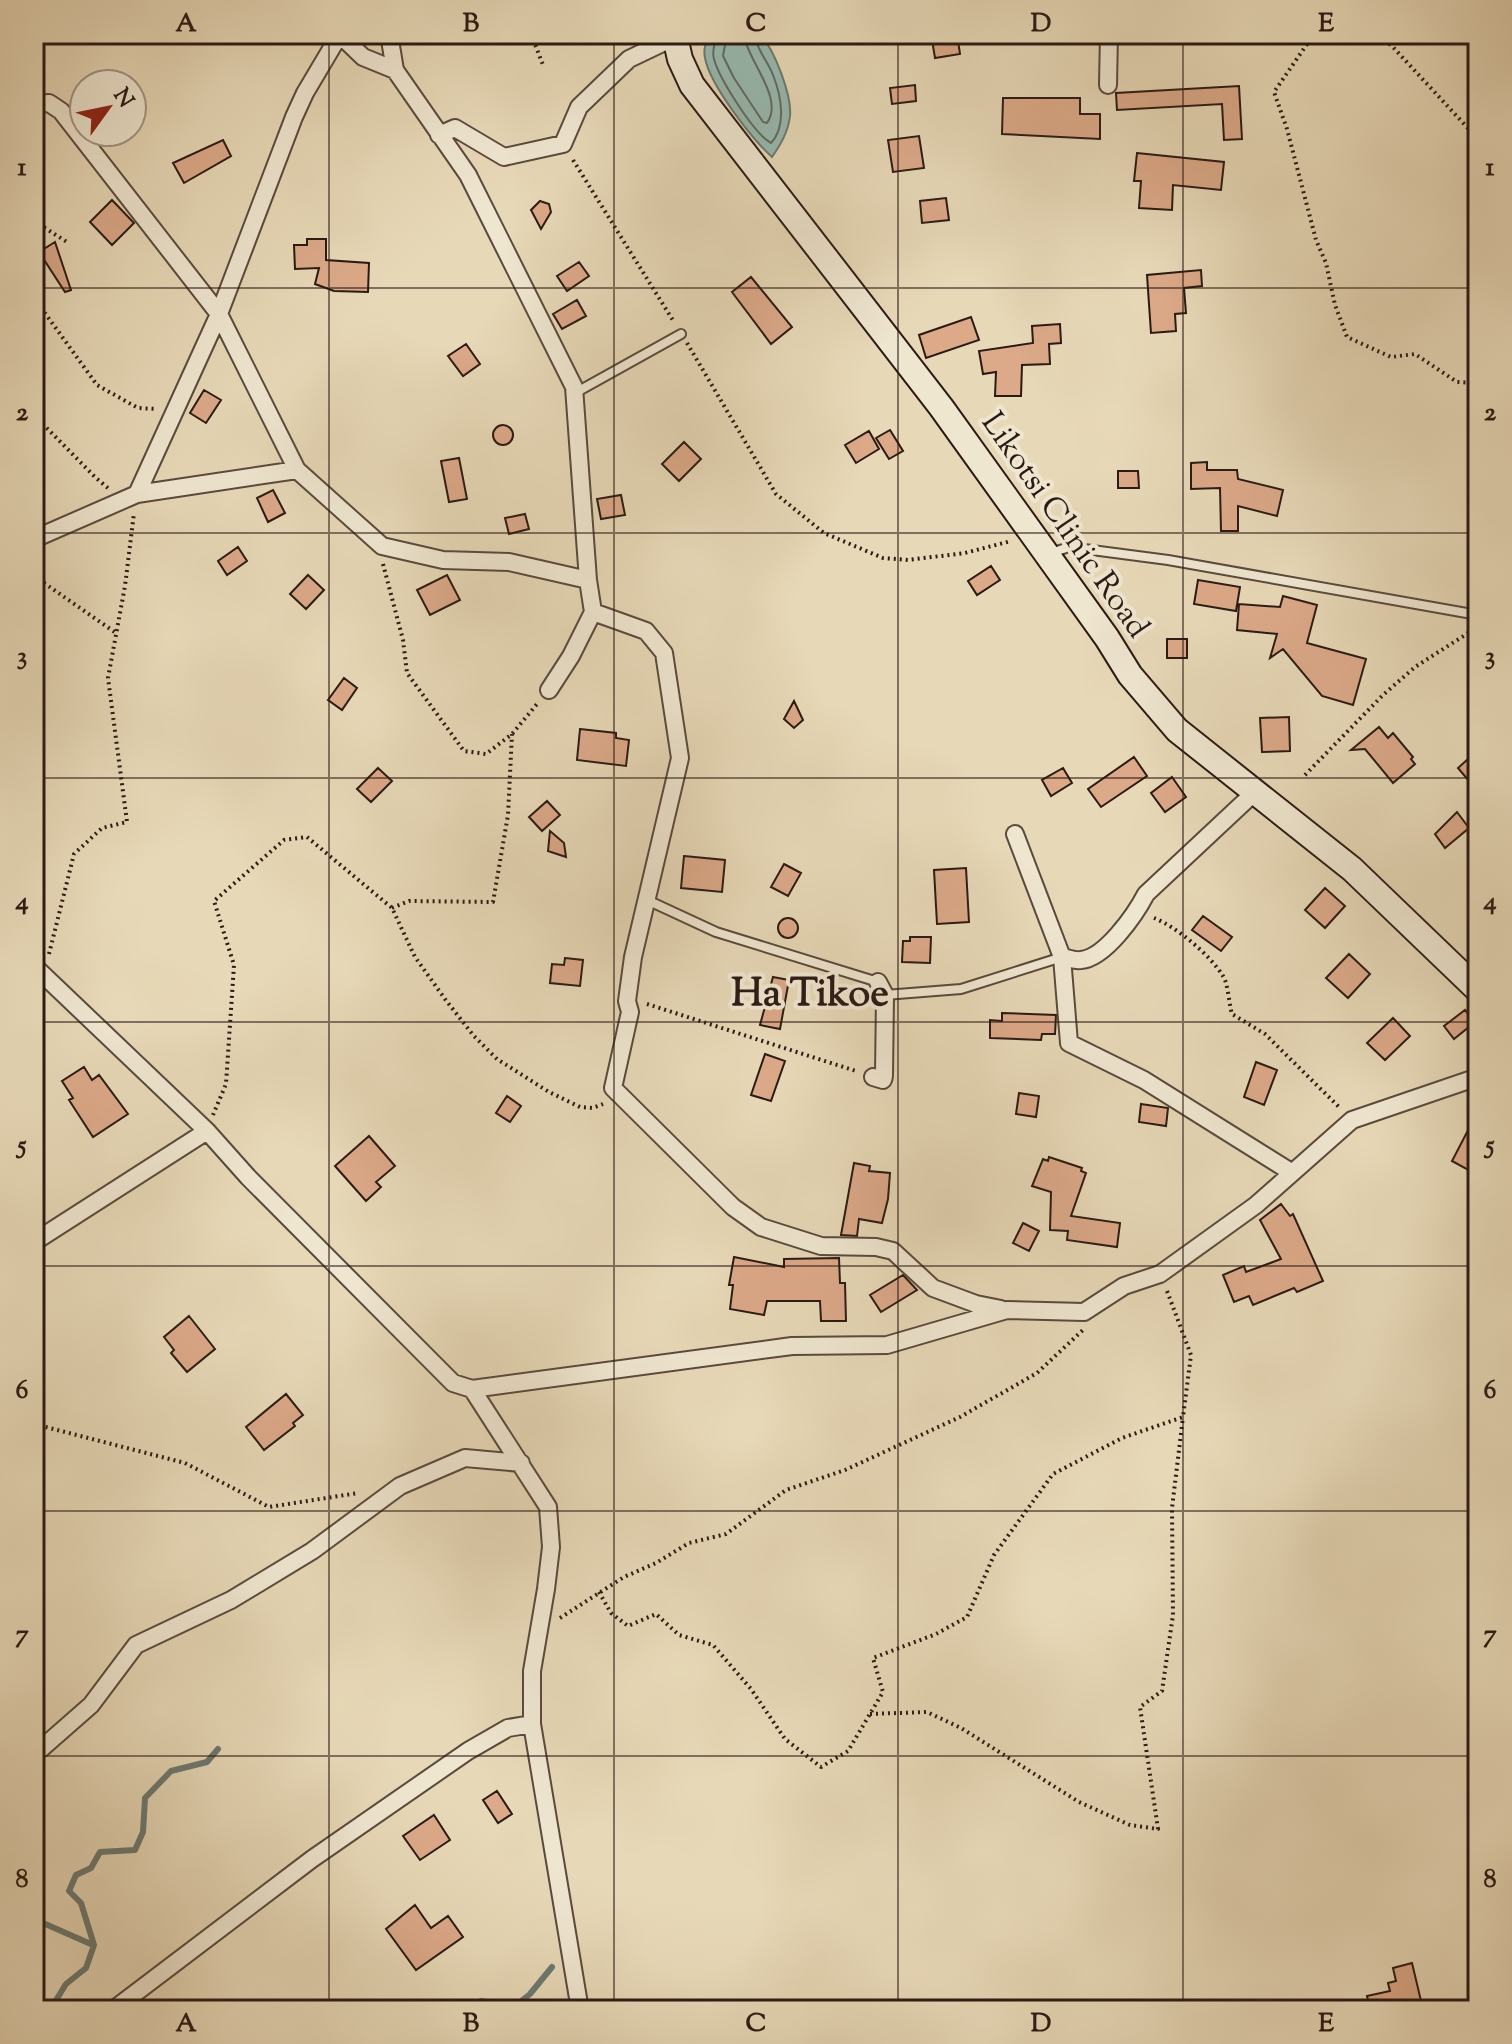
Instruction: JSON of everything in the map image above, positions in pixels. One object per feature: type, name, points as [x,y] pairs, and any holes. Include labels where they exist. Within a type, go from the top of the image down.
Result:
[{"type":"street","points":[[137,494],[219,314],[294,117],[340,34],[363,57],[395,70]]},
{"type":"street","points":[[389,34],[395,70],[468,175],[574,387],[593,612],[571,656],[549,690]]},
{"type":"street","points":[[1108,85],[1109,34]]},
{"type":"street","points":[[439,135],[455,128],[504,157],[563,144],[579,107],[609,78],[629,59],[677,35]]},
{"type":"street","name":"Likotsi Clinic Road","points":[[677,35],[680,59],[692,85],[941,407],[1130,675],[1177,730],[1352,869],[1478,990]]},
{"type":"street","points":[[34,104],[49,103],[61,111],[219,314],[297,470],[382,546],[443,560],[509,562],[588,580]]},
{"type":"street","points":[[34,539],[137,494],[297,470]]},
{"type":"street","points":[[593,612],[646,631],[664,653],[680,758],[633,957],[627,1001],[630,1012],[613,1088],[733,1207],[761,1227],[821,1246],[876,1247],[893,1251],[933,1288],[976,1304],[1007,1310],[1084,1312],[1124,1286],[1160,1274],[1256,1205],[1352,1120],[1478,1077]]},
{"type":"street","points":[[1062,957],[1082,960],[1103,950],[1137,912],[1146,894],[1255,792]]},
{"type":"street","points":[[1015,834],[1062,957],[1069,1043],[1144,1080],[1291,1172]]},
{"type":"street","points":[[39,971],[207,1131],[248,1177],[453,1383],[472,1389],[792,1346],[887,1345],[1007,1310]]},
{"type":"street","points":[[873,1077],[883,1080],[884,1076],[882,988]]},
{"type":"street","points":[[34,1242],[207,1131]]},
{"type":"street","points":[[472,1389],[548,1507],[551,1547],[532,1671],[532,1724],[580,2010]]},
{"type":"street","points":[[34,1752],[91,1705],[136,1645],[231,1600],[312,1551],[400,1486],[465,1458],[521,1463]]},
{"type":"street","points":[[113,2010],[312,1859],[468,1751],[508,1728],[532,1724]]},
{"type":"lane","points":[[575,393],[681,334]]},
{"type":"lane","points":[[1046,555],[1069,547],[1168,560],[1478,615]]},
{"type":"lane","points":[[647,900],[730,936],[882,988],[961,989],[1062,957]]},
{"type":"path","points":[[531,34],[543,65]]},
{"type":"path","points":[[1314,34],[1274,92],[1347,337],[1391,357],[1415,354],[1457,382],[1478,383]]},
{"type":"path","points":[[1374,34],[1391,45],[1478,139]]},
{"type":"path","points":[[563,144],[776,494],[824,533],[883,558],[908,560],[965,553],[1015,540],[1029,530]]},
{"type":"path","points":[[34,221],[67,242]]},
{"type":"path","points":[[34,298],[97,385],[138,408],[175,410]]},
{"type":"path","points":[[34,415],[115,493],[137,494],[108,678],[127,822],[102,828],[74,854],[39,971]]},
{"type":"path","points":[[382,546],[381,557],[403,640],[407,673],[464,751],[486,754],[512,734],[549,690]]},
{"type":"path","points":[[34,576],[116,633]]},
{"type":"path","points":[[1305,775],[1383,695],[1415,667],[1478,627]]},
{"type":"path","points":[[392,908],[409,901],[493,902],[508,815],[512,734]]},
{"type":"path","points":[[207,1131],[226,1084],[234,965],[214,901],[284,840],[307,837],[392,908],[415,957],[437,989],[473,1035],[497,1059],[549,1092],[580,1107],[598,1107],[613,1088]]},
{"type":"path","points":[[1137,912],[1166,923],[1194,944],[1225,978],[1226,997],[1232,1014],[1265,1034],[1352,1120]]},
{"type":"path","points":[[627,1001],[640,1002],[873,1077]]},
{"type":"path","points":[[870,1714],[927,1712],[961,1728],[1079,1802],[1130,1825],[1158,1829],[1140,1707],[1162,1691],[1173,1615],[1172,1508],[1191,1355],[1160,1274]]},
{"type":"path","points":[[540,1631],[624,1577],[656,1563],[689,1543],[726,1534],[786,1490],[845,1470],[960,1417],[1037,1373],[1092,1322]]},
{"type":"path","points":[[599,1592],[611,1613],[628,1626],[656,1614],[679,1635],[713,1645],[751,1689],[785,1739],[821,1767],[848,1751],[883,1692],[873,1658],[936,1634],[967,1617],[994,1555],[1053,1474],[1122,1438],[1183,1417]]},
{"type":"path","points":[[34,1424],[185,1463],[269,1507],[400,1486]]},
{"type":"water","points":[[711,34],[759,34],[776,60],[788,97],[790,116],[784,138],[772,157],[743,125],[708,69],[704,54]]},
{"type":"building","points":[[931,34],[957,34],[960,54],[935,58]]},
{"type":"building","points":[[915,85],[916,101],[892,104],[890,88]]},
{"type":"building","points":[[1239,86],[1242,139],[1224,140],[1222,104],[1117,110],[1116,93]]},
{"type":"building","points":[[1003,98],[1080,98],[1080,114],[1100,114],[1100,139],[1002,134]]},
{"type":"building","points":[[919,136],[924,168],[893,172],[888,140]]},
{"type":"building","points":[[223,140],[231,156],[184,183],[173,163]]},
{"type":"building","points":[[1137,153],[1224,162],[1221,190],[1173,185],[1172,210],[1139,208],[1141,181],[1134,181]]},
{"type":"building","points":[[946,198],[949,220],[922,223],[920,201]]},
{"type":"building","points":[[112,200],[134,223],[112,245],[90,222]]},
{"type":"building","points":[[540,201],[549,204],[551,212],[541,229],[531,210]]},
{"type":"building","points":[[307,239],[326,239],[326,260],[369,263],[368,292],[334,291],[315,284],[319,268],[295,269],[294,245],[307,245]]},
{"type":"building","points":[[55,242],[71,290],[65,292],[39,252]]},
{"type":"building","points":[[579,262],[589,276],[567,291],[557,276]]},
{"type":"building","points":[[1201,270],[1202,286],[1184,288],[1186,313],[1175,314],[1176,331],[1151,333],[1147,275]]},
{"type":"building","points":[[751,277],[792,327],[771,344],[732,292]]},
{"type":"building","points":[[577,300],[586,316],[562,329],[553,314]]},
{"type":"building","points":[[971,317],[979,340],[926,358],[919,335]]},
{"type":"building","points":[[1060,324],[1061,343],[1049,344],[1050,364],[1022,365],[1021,396],[995,396],[996,372],[983,374],[979,351],[1033,343],[1032,326]]},
{"type":"building","points":[[466,344],[480,364],[463,376],[448,356]]},
{"type":"building","points":[[204,390],[221,400],[206,423],[190,413]]},
{"type":"building","points":[[503,425],[510,428],[513,435],[510,442],[503,445],[496,442],[493,435],[496,428]]},
{"type":"building","points":[[890,430],[903,451],[889,459],[876,438]]},
{"type":"building","points":[[869,431],[879,449],[856,463],[845,445]]},
{"type":"building","points":[[684,442],[701,459],[679,481],[662,464]]},
{"type":"building","points":[[459,458],[467,499],[449,502],[441,461]]},
{"type":"building","points":[[1207,462],[1207,470],[1237,470],[1238,479],[1283,490],[1277,516],[1238,506],[1238,531],[1221,531],[1220,488],[1191,489],[1191,463]]},
{"type":"building","points":[[1118,471],[1138,471],[1139,488],[1118,488]]},
{"type":"building","points":[[273,490],[285,513],[268,522],[257,498]]},
{"type":"building","points":[[621,495],[625,515],[601,519],[597,499]]},
{"type":"building","points":[[525,514],[529,529],[509,534],[505,518]]},
{"type":"building","points":[[238,547],[247,561],[227,575],[218,561]]},
{"type":"building","points":[[991,566],[1000,580],[977,595],[968,581]]},
{"type":"building","points":[[308,575],[324,590],[306,609],[290,594]]},
{"type":"building","points":[[447,575],[460,600],[430,615],[417,590]]},
{"type":"building","points":[[1198,580],[1240,587],[1236,611],[1194,604]]},
{"type":"building","points":[[1283,596],[1317,605],[1307,643],[1366,659],[1353,705],[1322,696],[1283,649],[1270,658],[1277,634],[1237,630],[1239,604],[1280,607]]},
{"type":"building","points":[[1167,639],[1187,639],[1187,658],[1167,658]]},
{"type":"building","points":[[344,678],[357,688],[342,710],[328,700]]},
{"type":"building","points":[[794,701],[803,720],[794,728],[784,719]]},
{"type":"building","points":[[1289,717],[1290,751],[1262,752],[1260,718]]},
{"type":"building","points":[[1379,727],[1388,738],[1393,733],[1413,757],[1411,759],[1415,764],[1393,783],[1365,749],[1351,750]]},
{"type":"building","points":[[580,729],[616,733],[616,738],[629,740],[626,766],[577,760]]},
{"type":"building","points":[[1478,750],[1478,773],[1469,781],[1458,768]]},
{"type":"building","points":[[1134,757],[1147,776],[1101,807],[1088,789]]},
{"type":"building","points":[[378,768],[392,781],[371,802],[357,789]]},
{"type":"building","points":[[1063,768],[1072,783],[1051,796],[1042,780]]},
{"type":"building","points":[[1172,777],[1186,797],[1165,812],[1151,793]]},
{"type":"building","points":[[547,801],[560,815],[542,831],[529,817]]},
{"type":"building","points":[[1457,812],[1469,828],[1445,848],[1435,834]]},
{"type":"building","points":[[550,831],[564,843],[566,857],[548,851]]},
{"type":"building","points":[[684,856],[725,860],[722,892],[681,888]]},
{"type":"building","points":[[784,864],[801,873],[788,896],[771,887]]},
{"type":"building","points":[[966,868],[969,922],[937,924],[934,870]]},
{"type":"building","points":[[1325,888],[1345,906],[1325,928],[1305,910]]},
{"type":"building","points":[[1203,916],[1232,937],[1221,951],[1192,930]]},
{"type":"building","points":[[788,918],[795,921],[798,928],[795,935],[788,938],[781,935],[778,928],[781,921]]},
{"type":"building","points":[[910,937],[931,937],[930,963],[902,962],[903,941],[910,941]]},
{"type":"building","points":[[1349,954],[1370,974],[1348,998],[1326,978]]},
{"type":"building","points":[[565,958],[583,960],[580,986],[550,983],[552,964],[564,965]]},
{"type":"building","points":[[773,977],[789,980],[780,1029],[760,1025]]},
{"type":"building","points":[[1465,1010],[1475,1022],[1454,1039],[1444,1026]]},
{"type":"building","points":[[1002,1013],[1056,1015],[1055,1034],[1042,1034],[1041,1040],[990,1038],[990,1020],[1002,1021]]},
{"type":"building","points":[[1393,1018],[1410,1036],[1385,1060],[1367,1043]]},
{"type":"building","points":[[765,1054],[785,1061],[771,1101],[751,1095]]},
{"type":"building","points":[[1256,1062],[1277,1070],[1264,1105],[1244,1097]]},
{"type":"building","points":[[84,1067],[92,1080],[99,1075],[128,1114],[93,1137],[69,1100],[73,1098],[62,1081]]},
{"type":"building","points":[[1019,1093],[1039,1096],[1036,1117],[1016,1114]]},
{"type":"building","points":[[507,1096],[521,1106],[510,1122],[496,1113]]},
{"type":"building","points":[[1141,1104],[1168,1108],[1166,1126],[1139,1122]]},
{"type":"building","points":[[1478,1111],[1478,1161],[1472,1172],[1452,1161]]},
{"type":"building","points":[[369,1136],[395,1166],[376,1182],[381,1187],[366,1201],[335,1166]]},
{"type":"building","points":[[1049,1157],[1082,1168],[1081,1171],[1086,1173],[1071,1216],[1120,1223],[1117,1247],[1067,1240],[1068,1231],[1050,1230],[1051,1192],[1032,1186],[1043,1159],[1048,1161]]},
{"type":"building","points":[[854,1163],[870,1166],[869,1171],[890,1173],[888,1199],[882,1223],[859,1219],[857,1236],[841,1235]]},
{"type":"building","points":[[1281,1204],[1290,1216],[1293,1214],[1323,1281],[1297,1292],[1294,1288],[1253,1305],[1249,1296],[1234,1302],[1223,1275],[1244,1266],[1246,1272],[1281,1259],[1260,1220]]},
{"type":"building","points":[[1023,1223],[1039,1231],[1029,1251],[1013,1243]]},
{"type":"building","points":[[734,1257],[784,1267],[784,1259],[839,1258],[840,1283],[845,1283],[846,1321],[821,1321],[820,1301],[767,1301],[764,1315],[730,1309],[733,1285],[729,1285]]},
{"type":"building","points":[[903,1275],[917,1290],[881,1312],[870,1295]]},
{"type":"building","points":[[189,1316],[215,1349],[187,1372],[171,1353],[174,1350],[164,1337]]},
{"type":"building","points":[[286,1394],[303,1415],[293,1423],[295,1426],[264,1450],[246,1427]]},
{"type":"building","points":[[497,1791],[512,1814],[498,1823],[483,1800]]},
{"type":"building","points":[[434,1815],[450,1840],[420,1860],[403,1836]]},
{"type":"building","points":[[415,1905],[431,1928],[448,1916],[463,1937],[416,1970],[386,1929]]},
{"type":"building","points":[[1412,1963],[1422,2005],[1400,2010],[1370,2010],[1367,1996],[1390,1991],[1388,1983],[1396,1981],[1393,1968]]},
{"type":"waterway","points":[[34,1453],[38,1475],[34,1482]]},
{"type":"waterway","points":[[50,2010],[66,1984],[86,1968],[94,1945],[81,1903],[69,1891],[76,1875],[91,1868],[100,1852],[135,1850],[143,1832],[145,1798],[171,1771],[207,1762],[218,1749]]},
{"type":"waterway","points":[[34,1919],[93,1945]]},
{"type":"waterway","points":[[476,2010],[481,2001],[514,2007],[530,1994],[552,1967]]},
{"type":"district","name":"Ha Tikoe","points":[[810,995]]}]
